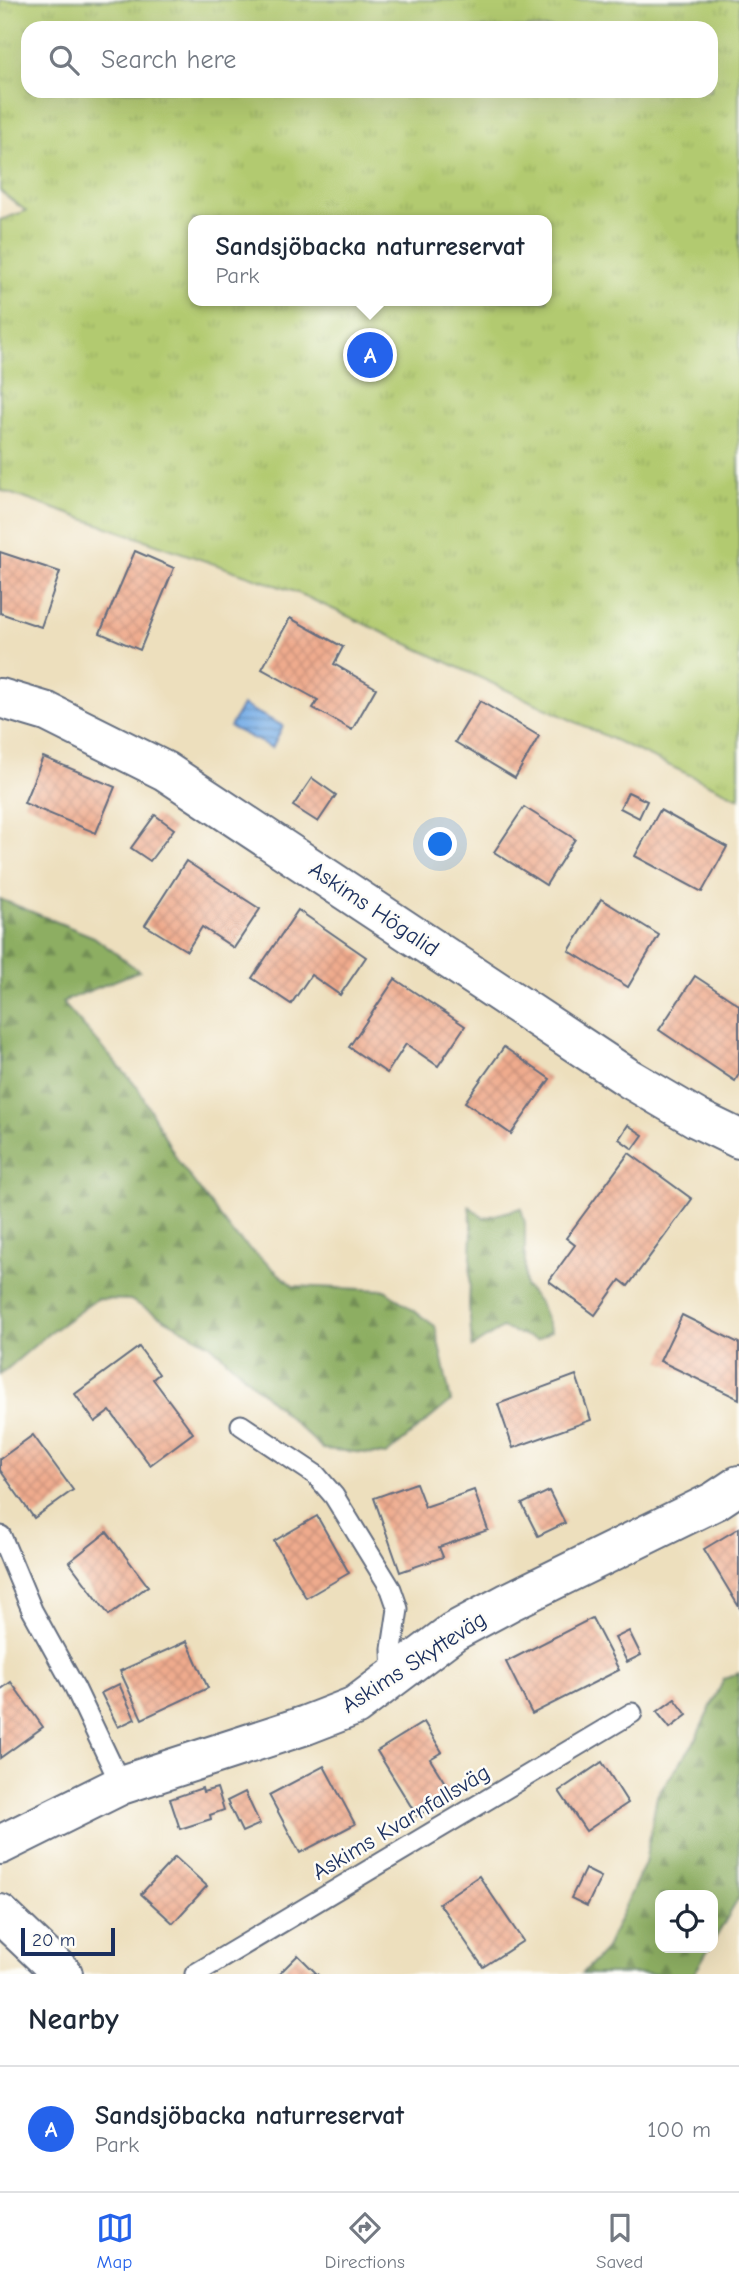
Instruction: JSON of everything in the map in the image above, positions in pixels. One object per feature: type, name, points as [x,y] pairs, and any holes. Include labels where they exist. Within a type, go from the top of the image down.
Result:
[{"type":"street","name":"Askims Högalid","points":[[0,698],[47,712],[165,771],[630,1079],[698,1119],[739,1139]]},
{"type":"street","name":"Askims Skytteväg","points":[[0,1845],[121,1785],[306,1725],[355,1706],[453,1632],[704,1507],[739,1485]]},
{"type":"street","points":[[0,1914],[63,1974]]},
{"type":"lane","points":[[242,1425],[316,1475],[334,1496],[391,1589],[398,1609],[391,1649],[393,1678]]},
{"type":"lane","points":[[1,1536],[32,1610],[75,1688],[121,1785]]},
{"type":"lane","name":"Askims Kvarnfallsväg","points":[[195,1974],[632,1713]]},
{"type":"green space","points":[[0,0],[739,0],[739,798],[298,593],[0,490],[0,220],[26,211],[0,191]]},
{"type":"green space","points":[[0,899],[94,937],[139,971],[62,1002],[138,1088],[178,1161],[233,1234],[293,1286],[385,1290],[435,1326],[451,1401],[386,1455],[323,1449],[211,1345],[130,1300],[97,1299],[48,1334],[0,1375]]},
{"type":"green space","points":[[469,1206],[484,1218],[521,1208],[525,1223],[525,1286],[540,1303],[551,1331],[537,1340],[502,1328],[472,1347],[469,1305],[472,1230]]},
{"type":"green space","points":[[739,1673],[739,1898],[718,1934],[718,1890],[655,1890],[655,1953],[706,1953],[694,1974],[582,1974],[605,1950],[645,1863],[657,1796],[693,1744],[724,1679]]},
{"type":"water","points":[[242,705],[283,726],[272,748],[230,727]]},
{"type":"building","points":[[135,551],[174,568],[140,650],[100,633]]},
{"type":"building","points":[[0,552],[60,572],[41,627],[0,613]]},
{"type":"building","points":[[290,618],[343,647],[334,664],[376,688],[352,730],[313,708],[318,700],[262,669]]},
{"type":"building","points":[[480,701],[539,736],[515,778],[455,742]]},
{"type":"building","points":[[43,757],[115,787],[96,833],[24,803]]},
{"type":"building","points":[[312,778],[336,795],[318,822],[293,806]]},
{"type":"building","points":[[628,792],[647,801],[639,818],[620,808]]},
{"type":"building","points":[[524,807],[575,839],[546,885],[494,852]]},
{"type":"building","points":[[660,810],[727,847],[702,892],[635,856]]},
{"type":"building","points":[[155,815],[174,829],[150,861],[131,848]]},
{"type":"building","points":[[186,861],[260,909],[234,948],[202,927],[187,951],[145,925]]},
{"type":"building","points":[[601,899],[659,935],[628,987],[569,951]]},
{"type":"building","points":[[298,910],[366,957],[340,995],[311,975],[291,1004],[252,978]]},
{"type":"building","points":[[695,976],[739,1005],[739,1074],[735,1081],[659,1030]]},
{"type":"building","points":[[395,979],[465,1026],[438,1066],[406,1044],[387,1073],[349,1047]]},
{"type":"building","points":[[504,1047],[550,1079],[511,1134],[465,1102]]},
{"type":"building","points":[[628,1125],[643,1135],[633,1149],[619,1139]]},
{"type":"building","points":[[629,1153],[692,1199],[628,1286],[620,1280],[595,1315],[549,1281],[575,1245],[566,1238]]},
{"type":"building","points":[[682,1315],[739,1343],[739,1399],[660,1361]]},
{"type":"building","points":[[139,1347],[159,1374],[153,1379],[193,1433],[150,1465],[110,1411],[95,1422],[75,1394]]},
{"type":"building","points":[[576,1375],[591,1420],[513,1448],[498,1404]]},
{"type":"building","points":[[33,1435],[73,1490],[34,1518],[0,1470],[0,1459]]},
{"type":"building","points":[[416,1483],[425,1507],[474,1490],[488,1530],[439,1547],[443,1557],[400,1572],[374,1498]]},
{"type":"building","points":[[549,1491],[565,1523],[538,1536],[522,1504]]},
{"type":"building","points":[[317,1516],[349,1573],[306,1598],[274,1541]]},
{"type":"building","points":[[739,1528],[739,1607],[704,1549]]},
{"type":"building","points":[[107,1532],[148,1586],[109,1615],[69,1562]]},
{"type":"building","points":[[592,1618],[619,1670],[532,1714],[506,1662]]},
{"type":"building","points":[[629,1631],[641,1655],[627,1662],[615,1638]]},
{"type":"building","points":[[187,1641],[208,1688],[142,1719],[120,1671]]},
{"type":"building","points":[[11,1682],[43,1727],[0,1758],[0,1690]]},
{"type":"building","points":[[119,1684],[135,1719],[118,1727],[101,1693]]},
{"type":"building","points":[[675,1699],[687,1715],[670,1728],[657,1712]]},
{"type":"building","points":[[424,1722],[442,1752],[430,1759],[452,1794],[417,1816],[377,1751]]},
{"type":"building","points":[[602,1762],[628,1803],[586,1831],[559,1791]]},
{"type":"building","points":[[324,1766],[355,1824],[300,1853],[269,1795]]},
{"type":"building","points":[[202,1788],[203,1792],[217,1788],[224,1810],[210,1815],[211,1819],[180,1829],[170,1799]]},
{"type":"building","points":[[245,1792],[260,1824],[242,1832],[227,1801]]},
{"type":"building","points":[[175,1857],[207,1886],[173,1923],[141,1894]]},
{"type":"building","points":[[585,1869],[601,1877],[587,1906],[571,1898]]},
{"type":"building","points":[[479,1876],[523,1941],[483,1967],[439,1903]]},
{"type":"building","points":[[298,1955],[317,1974],[279,1974]]},
{"type":"place","name":"Sandsjöbacka naturreservat","points":[[370,355]]}]
